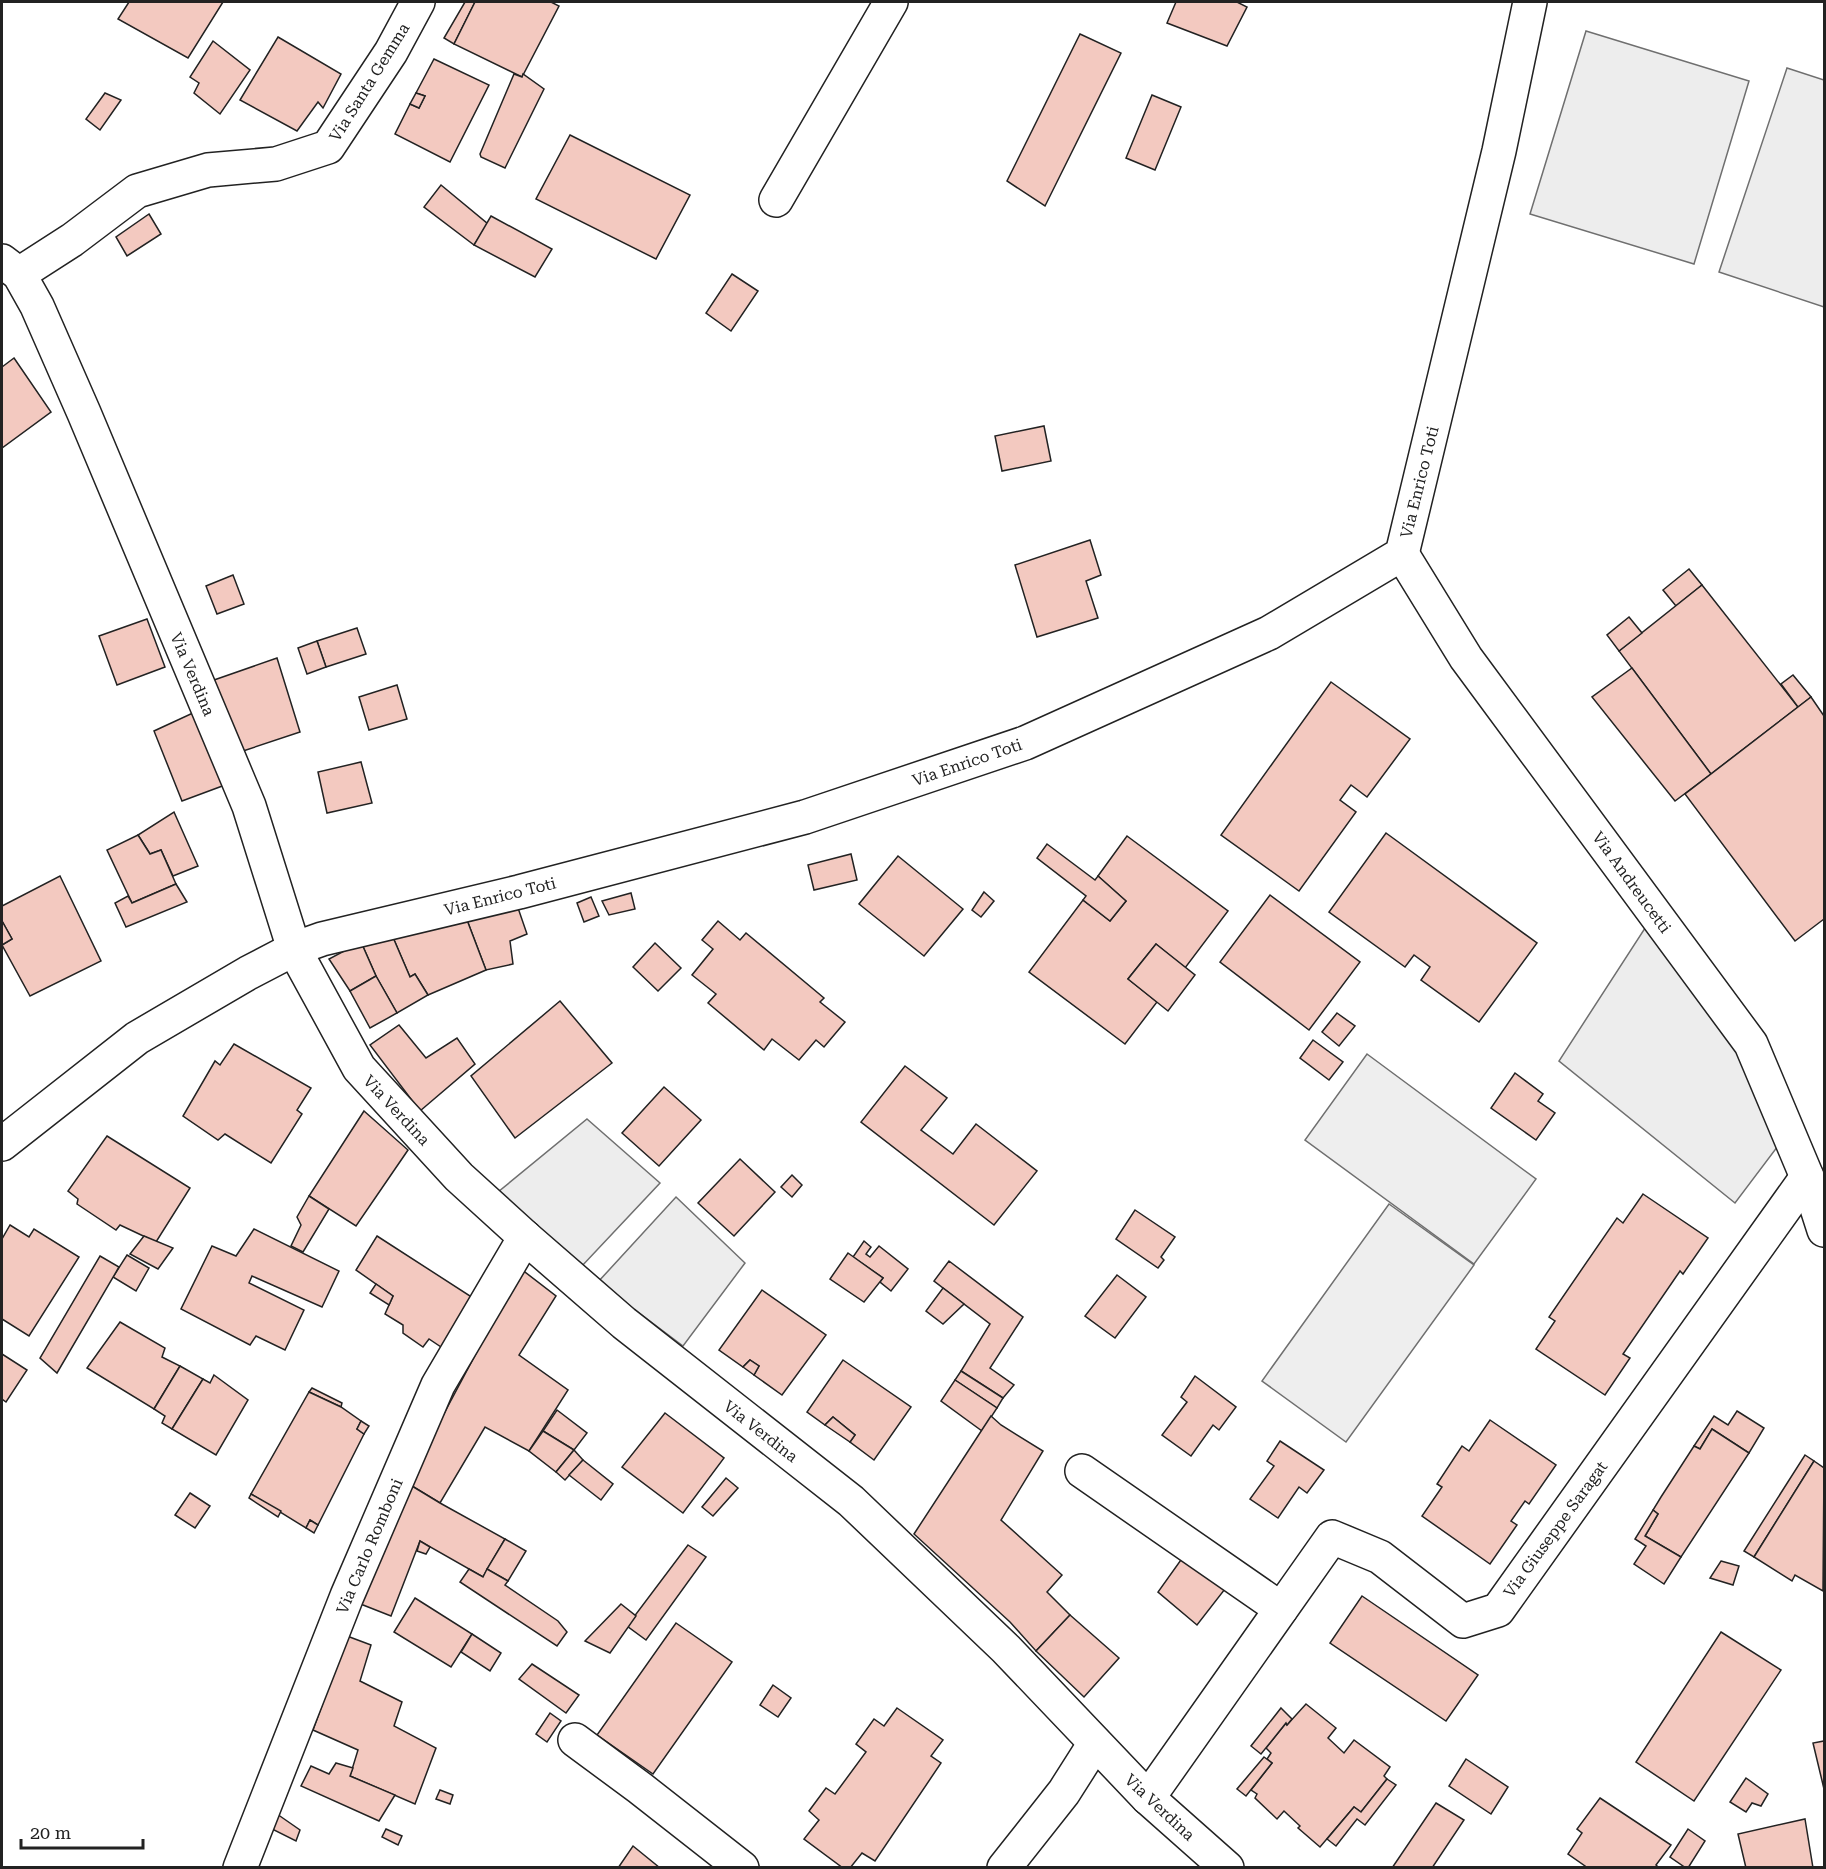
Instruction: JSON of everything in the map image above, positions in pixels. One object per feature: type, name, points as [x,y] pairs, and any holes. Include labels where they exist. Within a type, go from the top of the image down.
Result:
[{"type":"street","name":"Via Santa Gemma","points":[[10,268],[72,240],[136,191],[208,170],[276,164],[328,147],[391,52],[418,2]]},
{"type":"street","points":[[776,200],[891,2]]},
{"type":"street","name":"Via Enrico Toti","points":[[2,1144],[137,1038],[248,973],[294,949],[322,939],[519,892],[805,817],[1025,743],[1269,633],[1402,554],[1499,151],[1530,2]]},
{"type":"street","name":"Via Verdina","points":[[10,268],[37,306],[249,806],[294,949],[358,1068],[459,1177],[525,1237],[624,1323],[851,1501],[1006,1649],[1148,1798],[1227,1868]]},
{"type":"street","name":"Via Andreucetti","points":[[1402,554],[1466,658],[1751,1044],[1807,1178],[1824,1230]]},
{"type":"street","name":"Via Giuseppe Saragat","points":[[1148,1798],[1332,1536],[1380,1557],[1463,1621],[1498,1610],[1807,1178]]},
{"type":"street","name":"Via Carlo Romboni","points":[[240,1868],[347,1596],[438,1385],[525,1237]]},
{"type":"street","points":[[1082,1471],[1281,1609]]},
{"type":"street","points":[[575,1740],[742,1868]]},
{"type":"street","points":[[1004,1868],[1064,1792],[1095,1743]]},
{"type":"shaded area","points":[[1586,31],[1749,81],[1694,264],[1530,214]]},
{"type":"shaded area","points":[[1787,68],[1824,80],[1824,307],[1719,272]]},
{"type":"shaded area","points":[[1647,925],[1738,1052],[1778,1146],[1735,1203],[1559,1061]]},
{"type":"shaded area","points":[[1367,1054],[1536,1179],[1474,1264],[1305,1140]]},
{"type":"shaded area","points":[[587,1119],[660,1183],[581,1267],[498,1192]]},
{"type":"shaded area","points":[[676,1197],[745,1263],[683,1346],[598,1282]]},
{"type":"shaded area","points":[[1389,1204],[1474,1265],[1346,1442],[1262,1381]]},
{"type":"building","points":[[129,2],[223,2],[188,58],[118,19]]},
{"type":"building","points":[[465,2],[475,2],[454,44],[444,38]]},
{"type":"building","points":[[475,2],[551,2],[559,6],[522,77],[454,44]]},
{"type":"building","points":[[1176,2],[1237,2],[1247,7],[1227,46],[1167,23]]},
{"type":"building","points":[[1080,34],[1121,53],[1045,206],[1007,181]]},
{"type":"building","points":[[278,37],[341,74],[323,108],[318,102],[297,131],[240,100]]},
{"type":"building","points":[[213,41],[250,70],[220,114],[194,93],[199,83],[190,77]]},
{"type":"building","points":[[434,59],[489,85],[450,162],[395,134],[410,104],[419,108],[425,96],[416,93]]},
{"type":"building","points":[[514,74],[522,77],[523,74],[544,89],[505,168],[481,157],[480,154]]},
{"type":"building","points":[[105,93],[121,100],[100,130],[86,119]]},
{"type":"building","points":[[416,93],[425,96],[419,108],[410,104]]},
{"type":"building","points":[[1152,95],[1181,107],[1155,170],[1126,158]]},
{"type":"building","points":[[570,135],[690,195],[656,259],[536,199]]},
{"type":"building","points":[[441,185],[488,224],[474,245],[424,207]]},
{"type":"building","points":[[149,214],[161,234],[127,256],[116,237]]},
{"type":"building","points":[[491,216],[552,249],[535,277],[474,245]]},
{"type":"building","points":[[732,274],[758,291],[731,331],[706,313]]},
{"type":"building","points":[[14,358],[51,412],[2,448],[2,367]]},
{"type":"building","points":[[1044,426],[1051,461],[1002,471],[995,436]]},
{"type":"building","points":[[1090,540],[1101,575],[1086,581],[1098,618],[1037,637],[1015,565]]},
{"type":"building","points":[[1689,569],[1702,585],[1676,606],[1663,590]]},
{"type":"building","points":[[233,575],[244,604],[217,614],[206,586]]},
{"type":"building","points":[[1702,585],[1798,707],[1711,774],[1619,651]]},
{"type":"building","points":[[1629,617],[1642,633],[1619,651],[1607,635]]},
{"type":"building","points":[[147,619],[165,667],[117,685],[99,636]]},
{"type":"building","points":[[357,628],[366,654],[326,667],[317,641]]},
{"type":"building","points":[[317,641],[326,667],[307,674],[298,648]]},
{"type":"building","points":[[277,658],[300,732],[240,752],[214,680]]},
{"type":"building","points":[[1632,668],[1711,774],[1675,801],[1592,697]]},
{"type":"building","points":[[1793,675],[1811,697],[1798,707],[1781,684]]},
{"type":"building","points":[[1331,682],[1410,739],[1367,797],[1351,785],[1340,800],[1356,812],[1299,891],[1221,835]]},
{"type":"building","points":[[397,685],[407,719],[369,730],[359,697]]},
{"type":"building","points":[[1811,697],[1824,716],[1824,919],[1795,941],[1685,794]]},
{"type":"building","points":[[195,712],[225,785],[182,801],[154,731]]},
{"type":"building","points":[[361,762],[372,803],[327,813],[318,772]]},
{"type":"building","points":[[174,812],[198,866],[173,876],[161,850],[150,854],[138,835]]},
{"type":"building","points":[[1386,833],[1537,943],[1479,1022],[1421,980],[1430,967],[1414,955],[1405,967],[1329,912]]},
{"type":"building","points":[[138,835],[150,854],[161,850],[176,884],[132,903],[107,850]]},
{"type":"building","points":[[1127,836],[1228,911],[1185,968],[1156,944],[1128,979],[1157,1002],[1125,1044],[1029,972],[1083,900],[1110,921],[1126,901],[1098,876]]},
{"type":"building","points":[[1047,844],[1095,880],[1098,876],[1126,901],[1110,921],[1083,900],[1086,896],[1037,858]]},
{"type":"building","points":[[851,854],[857,880],[814,890],[808,865]]},
{"type":"building","points":[[898,856],[963,909],[924,956],[859,904]]},
{"type":"building","points":[[60,876],[101,961],[30,996],[2,945],[12,939],[2,921],[2,906]]},
{"type":"building","points":[[176,884],[187,902],[126,927],[115,903],[128,896],[132,903]]},
{"type":"building","points":[[984,892],[994,901],[981,917],[972,910]]},
{"type":"building","points":[[631,893],[635,909],[609,915],[602,901]]},
{"type":"building","points":[[1270,895],[1360,962],[1309,1030],[1220,962]]},
{"type":"building","points":[[591,897],[599,916],[584,922],[577,903]]},
{"type":"building","points":[[517,905],[527,934],[510,941],[513,964],[486,970],[467,920]]},
{"type":"building","points":[[467,920],[486,970],[428,995],[415,974],[410,977],[392,935]]},
{"type":"building","points":[[2,921],[12,939],[2,945]]},
{"type":"building","points":[[718,921],[740,940],[746,933],[824,998],[820,1002],[845,1022],[824,1047],[816,1040],[799,1060],[772,1039],[764,1050],[708,1003],[716,994],[692,975],[713,949],[702,940]]},
{"type":"building","points":[[392,935],[410,977],[415,974],[428,995],[397,1013],[376,976],[361,942]]},
{"type":"building","points":[[361,942],[376,976],[350,991],[329,959]]},
{"type":"building","points":[[655,943],[681,968],[658,991],[633,967]]},
{"type":"building","points":[[1156,944],[1195,975],[1168,1011],[1128,979]]},
{"type":"building","points":[[376,976],[397,1013],[370,1028],[350,991]]},
{"type":"building","points":[[560,1001],[612,1063],[515,1138],[471,1076]]},
{"type":"building","points":[[1337,1013],[1355,1026],[1339,1046],[1322,1032]]},
{"type":"building","points":[[399,1025],[426,1058],[457,1038],[475,1064],[420,1111],[370,1045]]},
{"type":"building","points":[[1313,1040],[1343,1062],[1329,1080],[1300,1058]]},
{"type":"building","points":[[234,1044],[311,1088],[297,1110],[302,1114],[271,1163],[225,1134],[218,1140],[183,1116],[215,1061],[220,1065]]},
{"type":"building","points":[[905,1066],[947,1098],[921,1130],[953,1154],[976,1124],[1037,1171],[994,1225],[861,1122]]},
{"type":"building","points":[[1515,1073],[1543,1094],[1538,1101],[1555,1113],[1536,1140],[1491,1108]]},
{"type":"building","points":[[664,1087],[701,1120],[659,1166],[622,1133]]},
{"type":"building","points":[[364,1111],[408,1150],[356,1226],[309,1196]]},
{"type":"building","points":[[107,1136],[190,1188],[156,1242],[120,1225],[116,1230],[77,1204],[78,1199],[68,1191]]},
{"type":"building","points":[[740,1159],[775,1192],[734,1236],[698,1203]]},
{"type":"building","points":[[792,1175],[802,1185],[792,1197],[781,1187]]},
{"type":"building","points":[[1643,1194],[1708,1238],[1683,1274],[1680,1271],[1623,1354],[1630,1358],[1605,1395],[1536,1349],[1555,1321],[1549,1317],[1617,1218],[1623,1223]]},
{"type":"building","points":[[309,1196],[329,1209],[303,1252],[291,1246],[301,1225],[297,1217]]},
{"type":"building","points":[[1135,1210],[1175,1237],[1161,1257],[1164,1260],[1158,1268],[1116,1239]]},
{"type":"building","points":[[10,1225],[29,1237],[34,1229],[79,1257],[29,1336],[2,1319],[2,1239]]},
{"type":"building","points":[[254,1229],[339,1271],[322,1307],[252,1276],[249,1283],[304,1310],[285,1350],[256,1336],[250,1345],[181,1309],[212,1246],[236,1256]]},
{"type":"building","points":[[144,1236],[173,1248],[158,1269],[130,1254]]},
{"type":"building","points":[[377,1236],[484,1305],[453,1355],[429,1339],[423,1347],[403,1333],[403,1325],[385,1314],[393,1296],[356,1270]]},
{"type":"building","points":[[864,1241],[871,1247],[866,1254],[870,1257],[879,1246],[908,1269],[891,1291],[880,1282],[883,1278],[853,1257]]},
{"type":"building","points":[[848,1253],[883,1278],[864,1302],[830,1279]]},
{"type":"building","points":[[127,1255],[149,1268],[136,1291],[113,1277]]},
{"type":"building","points":[[100,1256],[119,1267],[57,1373],[40,1358]]},
{"type":"building","points":[[949,1261],[1023,1317],[990,1368],[1014,1385],[1003,1398],[961,1371],[990,1324],[934,1281]]},
{"type":"building","points":[[521,1269],[556,1296],[519,1355],[568,1390],[529,1451],[485,1427],[440,1503],[407,1483]]},
{"type":"building","points":[[1117,1275],[1146,1297],[1115,1338],[1085,1316]]},
{"type":"building","points":[[376,1284],[393,1296],[389,1305],[370,1293]]},
{"type":"building","points":[[943,1288],[964,1304],[943,1324],[926,1311]]},
{"type":"building","points":[[762,1290],[826,1335],[782,1395],[754,1375],[759,1366],[750,1360],[743,1367],[719,1350]]},
{"type":"building","points":[[120,1322],[165,1348],[162,1357],[180,1366],[154,1409],[87,1368]]},
{"type":"building","points":[[2,1354],[27,1370],[6,1402],[2,1399]]},
{"type":"building","points":[[750,1360],[759,1366],[754,1375],[743,1367]]},
{"type":"building","points":[[843,1360],[911,1407],[874,1460],[850,1442],[855,1435],[833,1417],[825,1425],[807,1412]]},
{"type":"building","points":[[180,1366],[203,1379],[172,1429],[162,1423],[165,1416],[154,1409]]},
{"type":"building","points":[[961,1371],[1003,1398],[997,1408],[955,1380]]},
{"type":"building","points":[[214,1375],[248,1400],[216,1455],[172,1429],[203,1379],[210,1383]]},
{"type":"building","points":[[1195,1376],[1236,1407],[1219,1430],[1213,1425],[1191,1456],[1162,1435],[1187,1402],[1181,1397]]},
{"type":"building","points":[[955,1380],[997,1408],[982,1431],[941,1401]]},
{"type":"building","points":[[312,1388],[342,1403],[341,1407],[309,1392]]},
{"type":"building","points":[[309,1392],[341,1407],[361,1421],[357,1429],[364,1434],[318,1525],[310,1520],[306,1528],[251,1494]]},
{"type":"building","points":[[557,1410],[587,1433],[574,1450],[543,1431]]},
{"type":"building","points":[[1737,1411],[1764,1428],[1749,1453],[1712,1429],[1700,1449],[1694,1446],[1714,1416],[1728,1425]]},
{"type":"building","points":[[665,1413],[724,1458],[683,1513],[622,1467]]},
{"type":"building","points":[[991,1416],[1001,1425],[1043,1451],[1001,1520],[1062,1575],[1047,1592],[1070,1615],[1036,1651],[1010,1622],[914,1534]]},
{"type":"building","points":[[833,1417],[855,1435],[850,1442],[825,1425]]},
{"type":"building","points":[[1490,1420],[1556,1465],[1529,1504],[1525,1501],[1511,1521],[1517,1525],[1490,1564],[1422,1516],[1442,1487],[1437,1484],[1462,1446],[1469,1451]]},
{"type":"building","points":[[361,1421],[369,1426],[364,1434],[357,1429]]},
{"type":"building","points":[[1712,1429],[1749,1453],[1681,1557],[1645,1536],[1658,1514],[1653,1510],[1661,1497],[1694,1446],[1700,1449]]},
{"type":"building","points":[[543,1431],[574,1450],[556,1472],[529,1451]]},
{"type":"building","points":[[1280,1441],[1324,1470],[1307,1493],[1299,1487],[1278,1518],[1250,1499],[1274,1466],[1267,1461]]},
{"type":"building","points":[[574,1450],[583,1460],[565,1480],[556,1472]]},
{"type":"building","points":[[1805,1455],[1814,1461],[1754,1557],[1744,1551]]},
{"type":"building","points":[[583,1460],[613,1484],[601,1500],[569,1475]]},
{"type":"building","points":[[1814,1461],[1824,1468],[1823,1591],[1795,1575],[1792,1581],[1754,1557]]},
{"type":"building","points":[[726,1478],[738,1488],[713,1516],[702,1507]]},
{"type":"building","points":[[407,1483],[505,1539],[483,1577],[420,1541],[391,1616],[358,1603]]},
{"type":"building","points":[[190,1493],[210,1506],[195,1528],[175,1515]]},
{"type":"building","points":[[251,1494],[281,1511],[278,1517],[249,1498]]},
{"type":"building","points":[[1653,1510],[1658,1514],[1645,1536],[1681,1557],[1664,1584],[1634,1564],[1646,1546],[1635,1539]]},
{"type":"building","points":[[310,1520],[318,1525],[314,1533],[306,1528]]},
{"type":"building","points":[[505,1539],[526,1551],[508,1581],[487,1569]]},
{"type":"building","points":[[420,1541],[430,1547],[426,1554],[417,1551]]},
{"type":"building","points":[[688,1545],[706,1557],[646,1640],[627,1626]]},
{"type":"building","points":[[1183,1557],[1225,1589],[1197,1625],[1158,1592]]},
{"type":"building","points":[[1721,1561],[1739,1566],[1733,1585],[1710,1578]]},
{"type":"building","points":[[469,1569],[483,1577],[487,1569],[508,1581],[505,1585],[558,1621],[567,1632],[557,1646],[460,1582]]},
{"type":"building","points":[[1362,1596],[1478,1675],[1446,1721],[1330,1643]]},
{"type":"building","points":[[415,1598],[472,1634],[451,1667],[394,1632]]},
{"type":"building","points":[[621,1604],[636,1616],[610,1653],[585,1641]]},
{"type":"building","points":[[1070,1615],[1119,1658],[1084,1697],[1036,1651]]},
{"type":"building","points":[[676,1623],[732,1662],[653,1774],[597,1735]]},
{"type":"building","points":[[1721,1632],[1781,1670],[1694,1801],[1636,1762]]},
{"type":"building","points":[[472,1634],[501,1653],[490,1671],[461,1652]]},
{"type":"building","points":[[347,1636],[371,1645],[360,1681],[402,1702],[394,1726],[436,1748],[415,1804],[350,1776],[358,1750],[313,1730]]},
{"type":"building","points":[[532,1664],[579,1695],[566,1713],[519,1679]]},
{"type":"building","points":[[773,1685],[791,1698],[778,1717],[760,1705]]},
{"type":"building","points":[[1306,1704],[1336,1728],[1328,1738],[1344,1753],[1354,1740],[1390,1767],[1384,1776],[1387,1779],[1361,1812],[1354,1807],[1320,1847],[1298,1828],[1300,1826],[1284,1811],[1277,1819],[1255,1798],[1257,1794],[1251,1790],[1272,1763],[1267,1759],[1271,1753],[1266,1748],[1286,1723],[1287,1725]]},
{"type":"building","points":[[897,1708],[943,1740],[931,1756],[941,1763],[875,1861],[862,1853],[850,1868],[843,1868],[804,1839],[819,1820],[809,1811],[826,1788],[835,1794],[866,1752],[856,1744],[874,1719],[884,1726]]},
{"type":"building","points":[[1281,1708],[1292,1719],[1287,1725],[1286,1723],[1261,1754],[1251,1746]]},
{"type":"building","points":[[550,1713],[561,1721],[547,1742],[536,1734]]},
{"type":"building","points":[[1824,1741],[1824,1789],[1813,1743]]},
{"type":"building","points":[[1264,1757],[1272,1763],[1246,1796],[1237,1789]]},
{"type":"building","points":[[1466,1759],[1508,1787],[1491,1814],[1449,1786]]},
{"type":"building","points":[[336,1763],[353,1768],[350,1776],[395,1795],[379,1821],[301,1786],[311,1766],[329,1774]]},
{"type":"building","points":[[1746,1778],[1768,1794],[1761,1806],[1752,1803],[1746,1812],[1730,1802]]},
{"type":"building","points":[[1387,1779],[1396,1785],[1365,1825],[1357,1819],[1336,1846],[1327,1839],[1354,1807],[1361,1812]]},
{"type":"building","points":[[440,1790],[453,1795],[450,1804],[436,1799]]},
{"type":"building","points":[[1600,1798],[1671,1845],[1656,1865],[1659,1868],[1588,1868],[1568,1854],[1582,1833],[1577,1829]]},
{"type":"building","points":[[1436,1803],[1464,1820],[1432,1868],[1392,1868]]},
{"type":"building","points":[[277,1814],[300,1830],[296,1841],[270,1828]]},
{"type":"building","points":[[1805,1819],[1813,1868],[1746,1868],[1738,1834]]},
{"type":"building","points":[[386,1829],[402,1836],[398,1845],[382,1837]]},
{"type":"building","points":[[1688,1829],[1705,1841],[1686,1868],[1670,1857]]},
{"type":"building","points":[[633,1846],[660,1868],[618,1868]]}]
